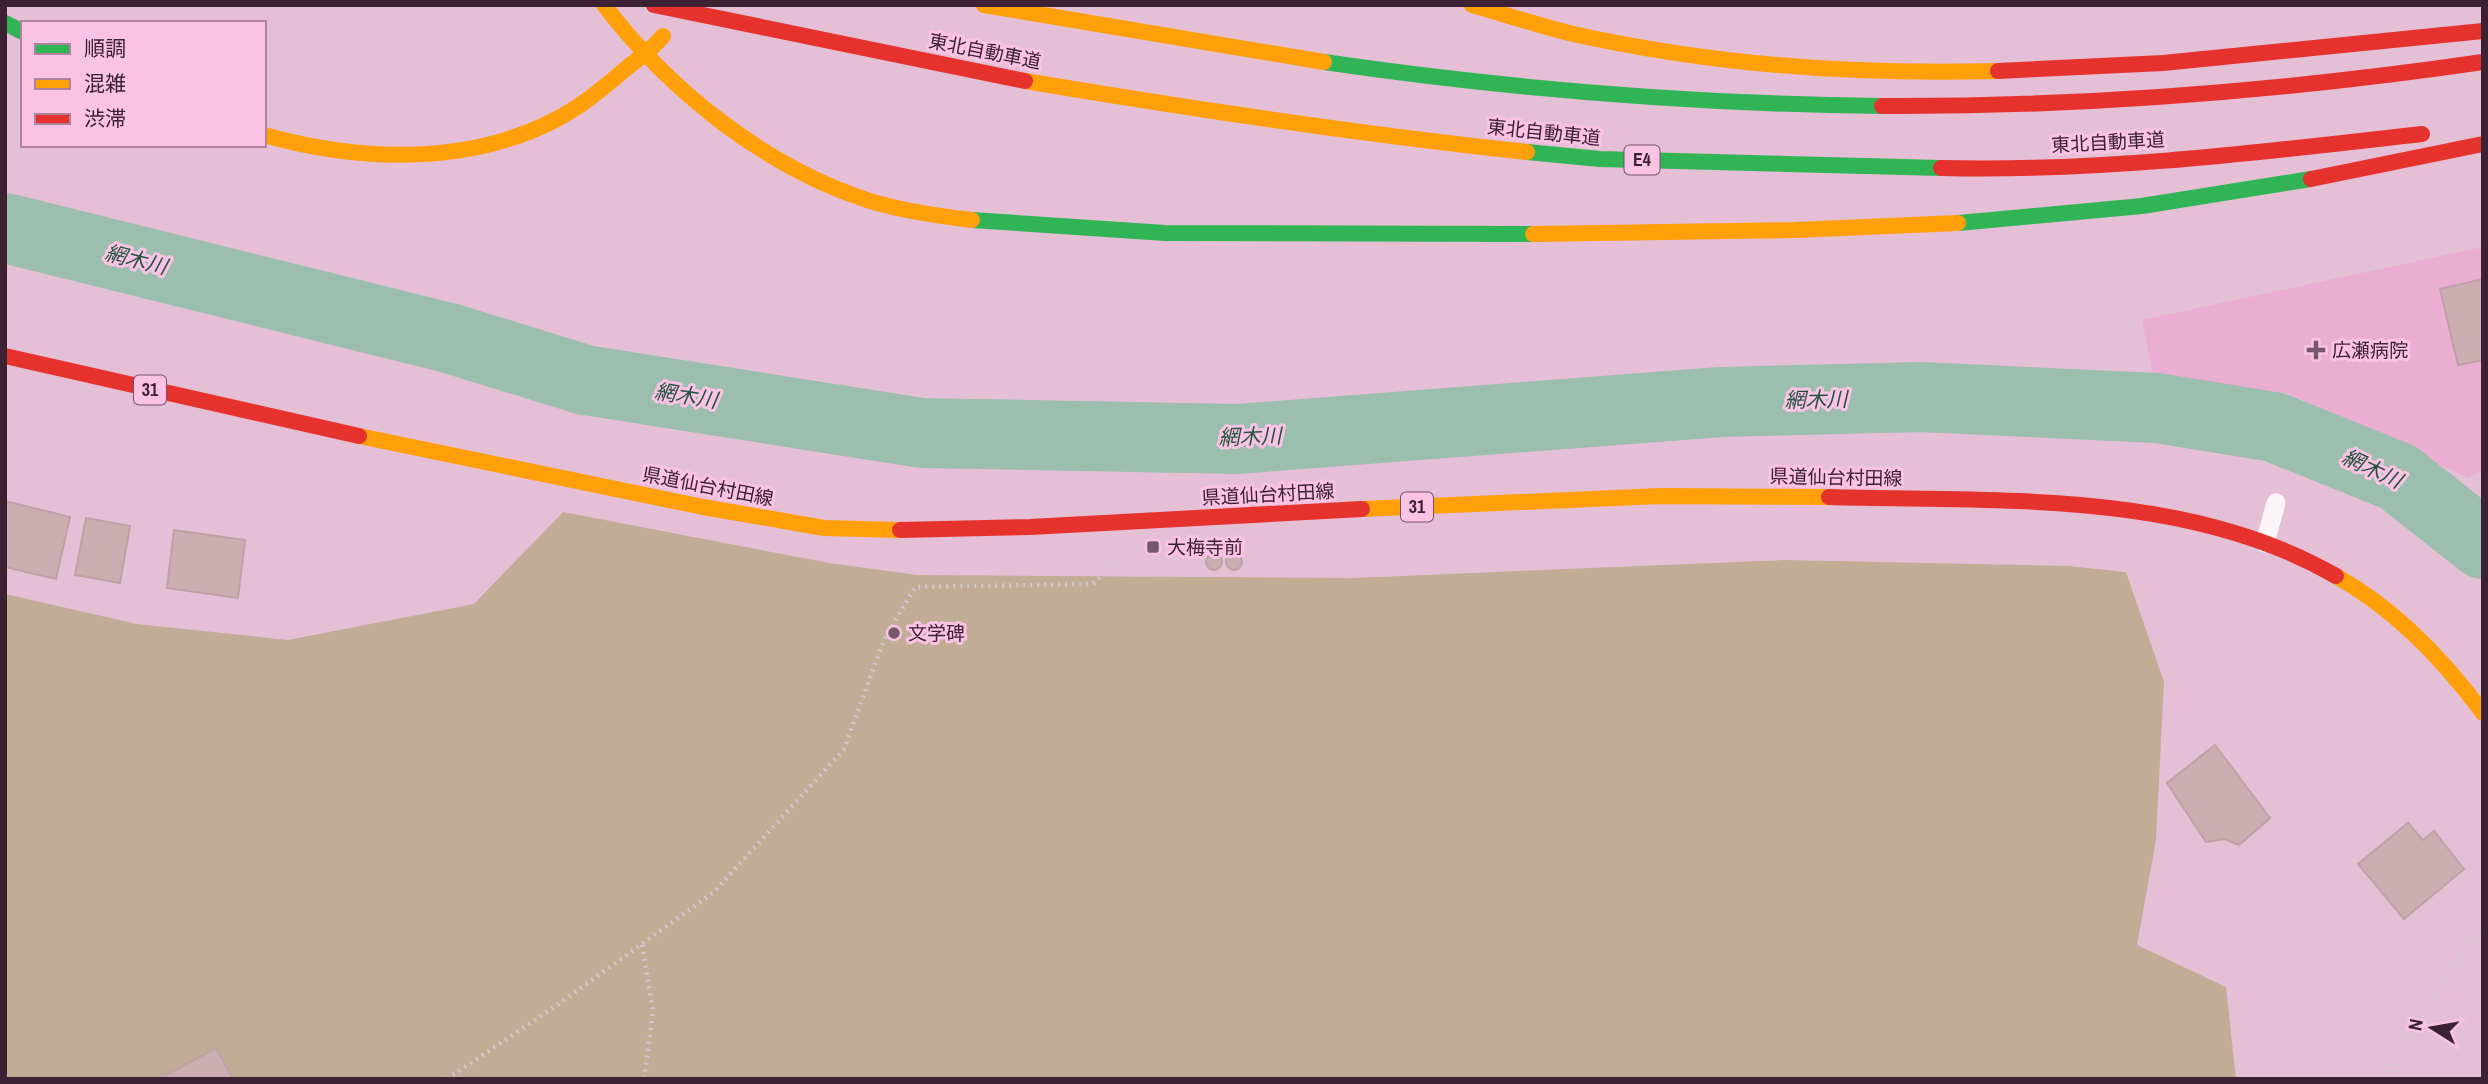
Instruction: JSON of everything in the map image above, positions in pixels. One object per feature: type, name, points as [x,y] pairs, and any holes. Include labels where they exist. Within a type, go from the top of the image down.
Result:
[{"type":"main road","points":[[604,5],[654,64],[770,154],[818,180],[867,200],[945,216],[1010,225],[1190,236],[1852,229],[2030,218],[2190,199],[2345,173],[2483,145]]},
{"type":"main road","name":"東北自動車道","points":[[654,5],[1009,78],[1205,111],[1405,139],[1600,159],[2000,169],[2226,156],[2444,132]]},
{"type":"main road","points":[[266,135],[343,152],[409,156],[479,147],[540,127],[600,91],[661,40],[684,5]]},
{"type":"main road","points":[[984,5],[1213,44],[1412,73],[1613,95],[1810,104],[2005,106],[2178,95],[2483,61]]},
{"type":"main road","points":[[1472,5],[1523,23],[1643,50],[1780,66],[1909,71],[2081,70],[2483,31]]},
{"type":"main road","points":[[5,23],[21,31]]},
{"type":"main road","name":"県道仙台村田線","points":[[5,356],[322,429],[704,508],[824,528],[940,531],[1119,524],[1662,495],[1855,498],[2124,511],[2210,527],[2265,543],[2343,578],[2397,620],[2460,680],[2483,713]]},
{"type":"lane","points":[[2265,543],[2276,503]]},
{"type":"path","points":[[447,1079],[714,892],[844,749],[884,640],[915,587],[1093,584],[1119,559],[1119,524]]},
{"type":"path","points":[[2387,1079],[2397,1048],[2483,928]]},
{"type":"path","points":[[642,944],[653,1011],[644,1079]]},
{"type":"shaded area","name":"広瀬病院","points":[[2483,247],[2483,469],[2468,478],[2288,393],[2154,380],[2142,320]]},
{"type":"shaded area","points":[[563,512],[829,563],[917,575],[1354,578],[1783,560],[2068,566],[2126,572],[2164,682],[2156,840],[2137,945],[2226,987],[2236,1079],[5,1079],[5,594],[137,624],[288,640],[474,604]]},
{"type":"building","points":[[2483,279],[2483,360],[2458,365],[2440,289]]},
{"type":"building","points":[[5,501],[70,517],[56,579],[5,567]]},
{"type":"building","points":[[86,518],[130,526],[120,583],[75,575]]},
{"type":"building","points":[[174,530],[245,540],[238,598],[167,588]]},
{"type":"building","points":[[1214,554],[1220,556],[1220,568],[1214,570],[1208,568],[1206,562],[1208,556]]},
{"type":"building","points":[[1234,554],[1240,556],[1240,568],[1234,570],[1228,568],[1226,562],[1228,556]]},
{"type":"building","points":[[2215,745],[2270,818],[2239,845],[2225,839],[2206,842],[2167,783]]},
{"type":"building","points":[[2408,823],[2423,840],[2434,831],[2464,869],[2404,919],[2358,864]]},
{"type":"building","points":[[216,1048],[233,1079],[159,1079]]},
{"type":"waterway","name":"網木川","points":[[5,228],[449,338],[585,380],[922,433],[1237,439],[1721,402],[1921,397],[2157,408],[2274,427],[2398,477],[2483,544]]},
{"type":"traffic: fast","points":[[5,23],[21,31]]},
{"type":"traffic: fast","points":[[1324,62],[1463,80],[1602,93],[1742,102],[1882,106]]},
{"type":"traffic: fast","points":[[1527,152],[1600,159],[1941,168]]},
{"type":"traffic: fast","points":[[1958,223],[2142,206],[2311,179]]},
{"type":"traffic: fast","points":[[972,220],[1165,233],[1533,234]]},
{"type":"traffic: slow","points":[[604,5],[658,67],[689,96],[756,146],[792,167],[867,200],[919,213],[972,220]]},
{"type":"traffic: slow","points":[[984,5],[1324,62]]},
{"type":"traffic: slow","points":[[1472,5],[1569,33],[1729,60],[1837,69],[1998,71]]},
{"type":"traffic: slow","points":[[266,136],[299,144],[373,154],[410,155],[483,146],[519,136],[572,110],[644,55],[663,36]]},
{"type":"traffic: slow","points":[[1025,81],[1276,120],[1527,152]]},
{"type":"traffic: slow","points":[[1533,234],[1795,230],[1958,223]]},
{"type":"traffic: slow","points":[[359,436],[703,507],[824,528],[900,530]]},
{"type":"traffic: slow","points":[[1362,509],[1660,496],[1829,497]]},
{"type":"traffic: slow","points":[[2336,576],[2378,604],[2417,637],[2483,713]]},
{"type":"traffic: jam","points":[[654,5],[1025,81]]},
{"type":"traffic: jam","points":[[1998,71],[2163,63],[2483,31]]},
{"type":"traffic: jam","points":[[1882,106],[2033,104],[2183,95],[2333,81],[2483,62]]},
{"type":"traffic: jam","points":[[1941,168],[2122,164],[2422,134]]},
{"type":"traffic: jam","points":[[2311,179],[2483,144]]},
{"type":"traffic: jam","points":[[5,356],[359,436]]},
{"type":"traffic: jam","points":[[1829,497],[2023,501],[2154,514],[2217,528],[2278,548],[2336,576]]},
{"type":"traffic: jam","points":[[900,530],[1030,527],[1362,509]]},
{"type":"place","name":"広瀬病院","points":[[2316,350]]},
{"type":"place","name":"大梅寺前","points":[[1153,547]]},
{"type":"place","name":"文学碑","points":[[894,633]]}]
